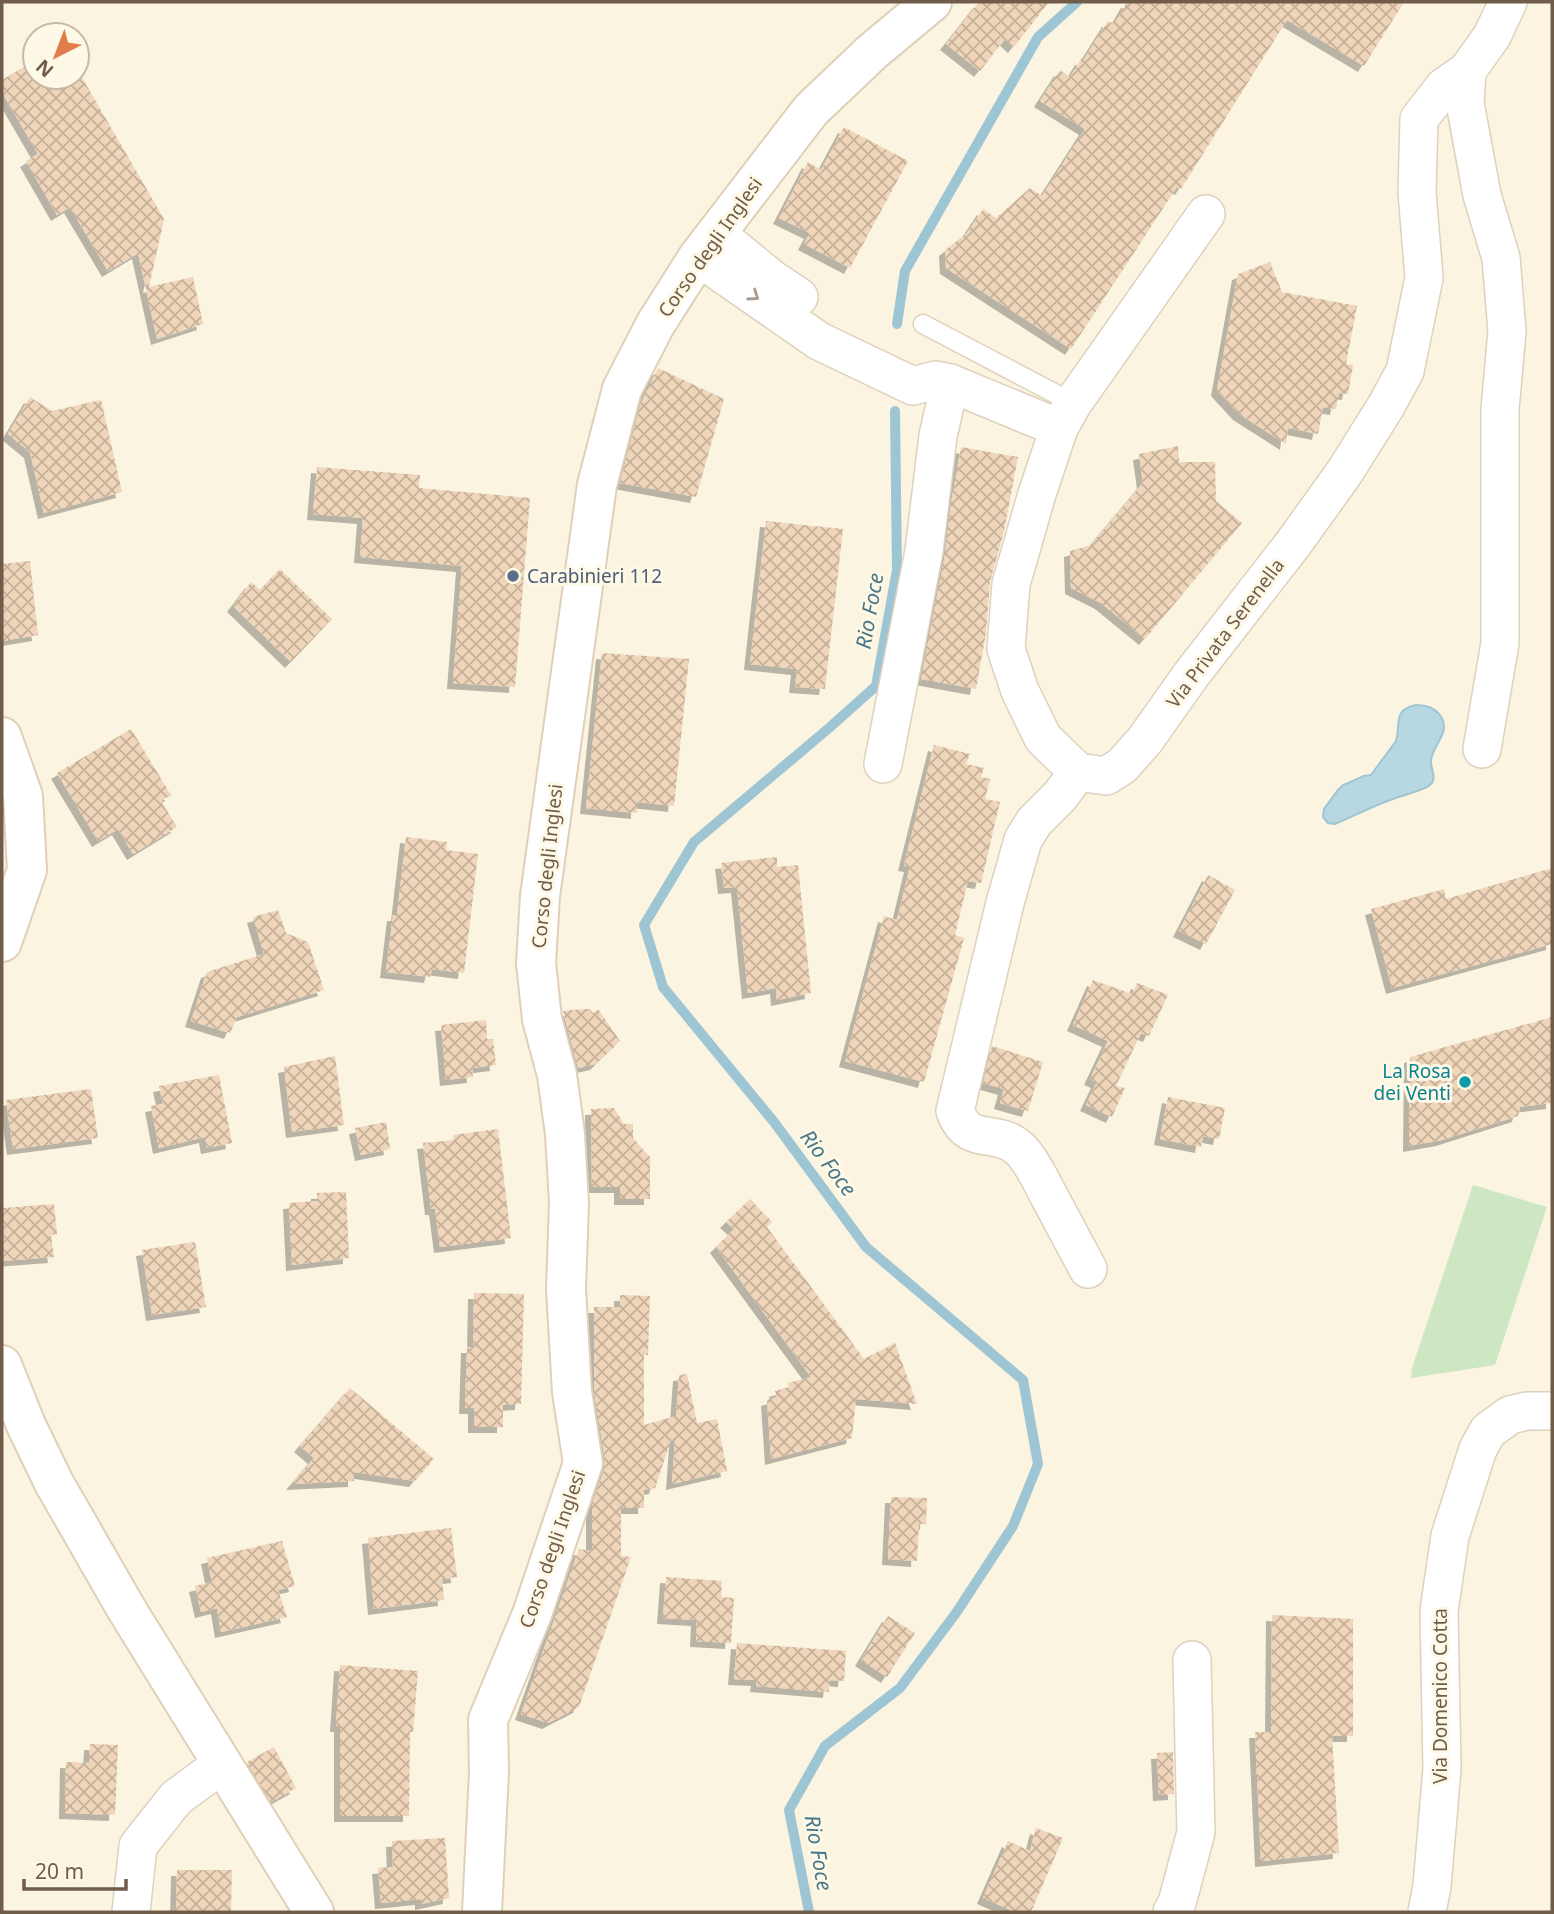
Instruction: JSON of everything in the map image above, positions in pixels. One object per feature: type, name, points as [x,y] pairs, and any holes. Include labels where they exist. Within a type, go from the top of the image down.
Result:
[{"type":"main road","name":"Corso degli Inglesi","points":[[482,1912],[488,1720],[532,1614],[583,1463],[572,1392],[568,1328],[566,1289],[569,1203],[565,1133],[557,1075],[542,1019],[536,962],[540,896],[597,485],[622,388],[654,325],[707,245],[811,110],[872,52],[932,2]]},
{"type":"main road","points":[[2,737],[23,796],[27,870],[2,942]]},
{"type":"main road","points":[[2,1365],[26,1425],[54,1483],[127,1610],[314,1912]]},
{"type":"street","name":"Via Privata Serenella","points":[[1077,772],[1106,776],[1122,766],[1145,740],[1191,675],[1293,544],[1336,484],[1386,406],[1405,371],[1424,278],[1418,191],[1419,118],[1444,87],[1467,71],[1492,36],[1508,2]]},
{"type":"street","points":[[1467,71],[1465,103],[1482,195],[1501,258],[1507,331],[1500,409],[1500,643],[1482,749]]},
{"type":"street","points":[[1087,1269],[1034,1168],[1020,1150],[1008,1141],[975,1135],[966,1130],[959,1123],[955,1111],[1023,840],[1034,822],[1060,796],[1077,772],[1043,738],[1020,691],[1006,649],[1011,583],[1037,494],[1066,416],[1206,214]]},
{"type":"street","points":[[707,245],[819,341],[913,386],[943,381],[1066,416]]},
{"type":"street","points":[[883,764],[924,551],[943,381]]},
{"type":"street","name":"Via Domenico Cotta","points":[[1427,1912],[1432,1886],[1442,1769],[1438,1611],[1450,1536],[1478,1449],[1488,1431],[1510,1415],[1527,1411],[1552,1411]]},
{"type":"street","points":[[1172,1912],[1177,1903],[1196,1832],[1192,1660]]},
{"type":"street","points":[[131,1912],[138,1846],[176,1798],[222,1764]]},
{"type":"lane","points":[[923,324],[1066,416]]},
{"type":"green space","points":[[1473,1185],[1547,1207],[1495,1365],[1411,1378],[1412,1368]]},
{"type":"water","points":[[1416,705],[1432,708],[1443,721],[1443,732],[1432,754],[1434,776],[1430,785],[1335,824],[1328,823],[1323,817],[1324,809],[1338,790],[1343,785],[1371,775],[1396,741],[1400,714],[1408,707]]},
{"type":"building","points":[[979,2],[1049,2],[1014,47],[1005,39],[980,71],[946,44]]},
{"type":"building","points":[[1127,2],[1404,2],[1364,66],[1287,20],[1181,189],[1177,187],[1071,349],[946,268],[945,250],[967,233],[983,209],[996,218],[1030,188],[1042,196],[1085,129],[1040,101],[1060,70],[1070,77],[1108,21],[1114,24]]},
{"type":"building","points":[[21,68],[21,91],[90,91],[164,219],[149,287],[193,277],[203,324],[157,339],[138,253],[108,271],[70,207],[57,215],[26,161],[38,154],[2,92],[2,80]]},
{"type":"building","points":[[844,127],[908,161],[850,268],[804,244],[810,233],[779,218],[808,162],[821,170]]},
{"type":"building","points":[[1270,262],[1282,292],[1357,306],[1346,364],[1353,365],[1348,394],[1339,393],[1336,409],[1323,407],[1318,434],[1288,428],[1286,444],[1239,414],[1217,390],[1238,274]]},
{"type":"building","points":[[658,368],[724,399],[696,497],[620,483],[641,403]]},
{"type":"building","points":[[30,397],[52,411],[101,400],[122,492],[44,513],[30,452],[8,434]]},
{"type":"building","points":[[1178,446],[1179,462],[1215,462],[1216,501],[1242,523],[1145,639],[1101,603],[1071,588],[1070,551],[1091,545],[1143,483],[1139,454]]},
{"type":"building","points":[[961,447],[1018,457],[1004,531],[990,582],[986,633],[976,689],[921,679],[945,555]]},
{"type":"building","points":[[317,467],[420,475],[419,488],[530,498],[515,687],[453,683],[462,566],[360,557],[363,518],[313,514]]},
{"type":"building","points":[[766,521],[843,529],[825,689],[795,687],[797,669],[750,664]]},
{"type":"building","points":[[30,561],[38,635],[2,641],[2,564]]},
{"type":"building","points":[[280,569],[332,619],[291,662],[233,606],[251,582],[260,590]]},
{"type":"building","points":[[602,653],[689,659],[674,806],[637,802],[637,813],[586,808]]},
{"type":"building","points":[[131,729],[171,795],[161,801],[177,827],[133,854],[118,829],[98,841],[57,773]]},
{"type":"building","points":[[934,745],[970,754],[966,764],[984,768],[981,777],[990,779],[985,799],[1000,802],[981,883],[968,881],[955,935],[964,938],[924,1082],[845,1061],[884,916],[897,920],[910,866],[904,865]]},
{"type":"building","points":[[406,837],[447,842],[446,850],[478,854],[464,973],[432,969],[430,977],[386,972],[393,915],[397,915]]},
{"type":"building","points":[[777,857],[777,867],[798,865],[811,993],[777,1000],[776,988],[748,993],[737,887],[724,888],[721,863]]},
{"type":"building","points":[[1552,868],[1552,944],[1392,988],[1371,909],[1444,889],[1446,899]]},
{"type":"building","points":[[1208,875],[1235,890],[1206,944],[1179,931]]},
{"type":"building","points":[[278,910],[286,933],[308,942],[324,990],[237,1017],[230,1033],[191,1021],[207,972],[264,954],[253,917]]},
{"type":"building","points":[[1093,980],[1132,994],[1137,983],[1168,995],[1149,1036],[1141,1033],[1116,1086],[1125,1088],[1112,1117],[1086,1105],[1097,1082],[1090,1079],[1108,1041],[1073,1025]]},
{"type":"building","points":[[589,1009],[593,1013],[598,1009],[620,1041],[596,1064],[578,1068],[563,1011]]},
{"type":"building","name":"La Rosa dei Venti","points":[[1552,1017],[1552,1103],[1520,1107],[1518,1116],[1442,1140],[1409,1146],[1410,1057]]},
{"type":"building","points":[[486,1020],[487,1039],[493,1039],[496,1065],[472,1068],[473,1077],[446,1080],[441,1025]]},
{"type":"building","points":[[992,1046],[1043,1062],[1028,1111],[1000,1103],[1004,1089],[983,1083]]},
{"type":"building","points":[[335,1056],[344,1125],[292,1132],[284,1067]]},
{"type":"building","points":[[219,1075],[232,1143],[207,1148],[205,1137],[159,1148],[151,1106],[163,1104],[159,1086]]},
{"type":"building","points":[[91,1089],[98,1138],[13,1149],[6,1100]]},
{"type":"building","points":[[1168,1097],[1225,1108],[1219,1139],[1203,1136],[1201,1147],[1160,1139]]},
{"type":"building","points":[[614,1108],[624,1124],[633,1124],[633,1138],[650,1157],[650,1199],[620,1199],[620,1187],[592,1187],[591,1109]]},
{"type":"building","points":[[386,1122],[390,1149],[361,1155],[355,1128]]},
{"type":"building","points":[[498,1129],[511,1238],[440,1247],[435,1209],[431,1209],[423,1143],[454,1140],[453,1135]]},
{"type":"building","points":[[346,1192],[349,1258],[292,1265],[289,1203],[317,1201],[317,1193]]},
{"type":"building","points":[[750,1199],[772,1222],[767,1227],[864,1359],[895,1343],[917,1404],[856,1399],[852,1438],[771,1459],[767,1400],[777,1397],[775,1391],[789,1387],[788,1383],[811,1377],[716,1247],[734,1229],[726,1222]]},
{"type":"building","points":[[54,1204],[57,1234],[51,1235],[54,1257],[2,1261],[2,1208]]},
{"type":"building","points":[[195,1242],[206,1307],[152,1315],[142,1250]]},
{"type":"building","points":[[474,1293],[524,1294],[521,1404],[503,1405],[503,1427],[474,1427],[474,1408],[465,1408],[467,1347],[473,1347]]},
{"type":"building","points":[[620,1295],[650,1296],[648,1355],[644,1355],[644,1425],[676,1416],[679,1375],[687,1374],[697,1423],[717,1419],[727,1471],[672,1484],[675,1441],[671,1440],[655,1488],[644,1490],[644,1508],[621,1508],[621,1556],[631,1557],[579,1707],[548,1723],[521,1714],[579,1549],[592,1551],[592,1505],[605,1460],[594,1390],[594,1307],[620,1307]]},
{"type":"building","points":[[350,1388],[434,1459],[415,1481],[354,1472],[354,1481],[292,1484],[314,1458],[300,1446]]},
{"type":"building","points":[[891,1497],[927,1498],[926,1524],[919,1524],[917,1561],[888,1559]]},
{"type":"building","points":[[451,1528],[457,1577],[442,1579],[444,1600],[374,1609],[368,1538]]},
{"type":"building","points":[[282,1541],[295,1586],[278,1590],[287,1617],[221,1632],[217,1608],[201,1612],[195,1586],[212,1582],[207,1558]]},
{"type":"building","points":[[666,1577],[722,1581],[721,1597],[734,1598],[731,1643],[696,1641],[697,1620],[663,1618]]},
{"type":"building","points":[[1272,1615],[1353,1619],[1353,1736],[1332,1736],[1339,1853],[1261,1861],[1255,1732],[1271,1732]]},
{"type":"building","points":[[888,1616],[915,1633],[887,1677],[861,1660]]},
{"type":"building","points":[[737,1643],[846,1651],[844,1681],[830,1680],[829,1692],[756,1686],[757,1680],[734,1679]]},
{"type":"building","points":[[340,1665],[418,1671],[413,1732],[410,1732],[409,1816],[340,1816],[340,1726],[336,1726]]},
{"type":"building","points":[[90,1744],[118,1745],[115,1815],[65,1813],[66,1762],[89,1763]]},
{"type":"building","points":[[274,1747],[296,1788],[271,1802],[247,1762]]},
{"type":"building","points":[[1173,1752],[1174,1794],[1159,1795],[1157,1753]]},
{"type":"building","points":[[1036,1828],[1063,1838],[1031,1912],[1015,1911],[1017,1903],[1013,1911],[983,1898],[1008,1841],[1030,1851]]},
{"type":"building","points":[[445,1838],[449,1898],[421,1904],[421,1899],[381,1903],[378,1868],[393,1867],[392,1841]]},
{"type":"building","points":[[177,1870],[232,1870],[231,1912],[176,1912]]},
{"type":"waterway","name":"Rio Foce","points":[[897,324],[905,271],[1038,37],[1077,2]]},
{"type":"waterway","name":"Rio Foce","points":[[809,1912],[789,1810],[825,1746],[900,1688],[956,1613],[1013,1526],[1038,1464],[1023,1380],[866,1247],[774,1122],[663,987],[644,925],[694,842],[876,686],[897,570],[895,411]]},
{"type":"place","name":"Carabinieri 112","points":[[513,576]]},
{"type":"place","name":"La Rosa dei Venti","points":[[1465,1082]]}]
